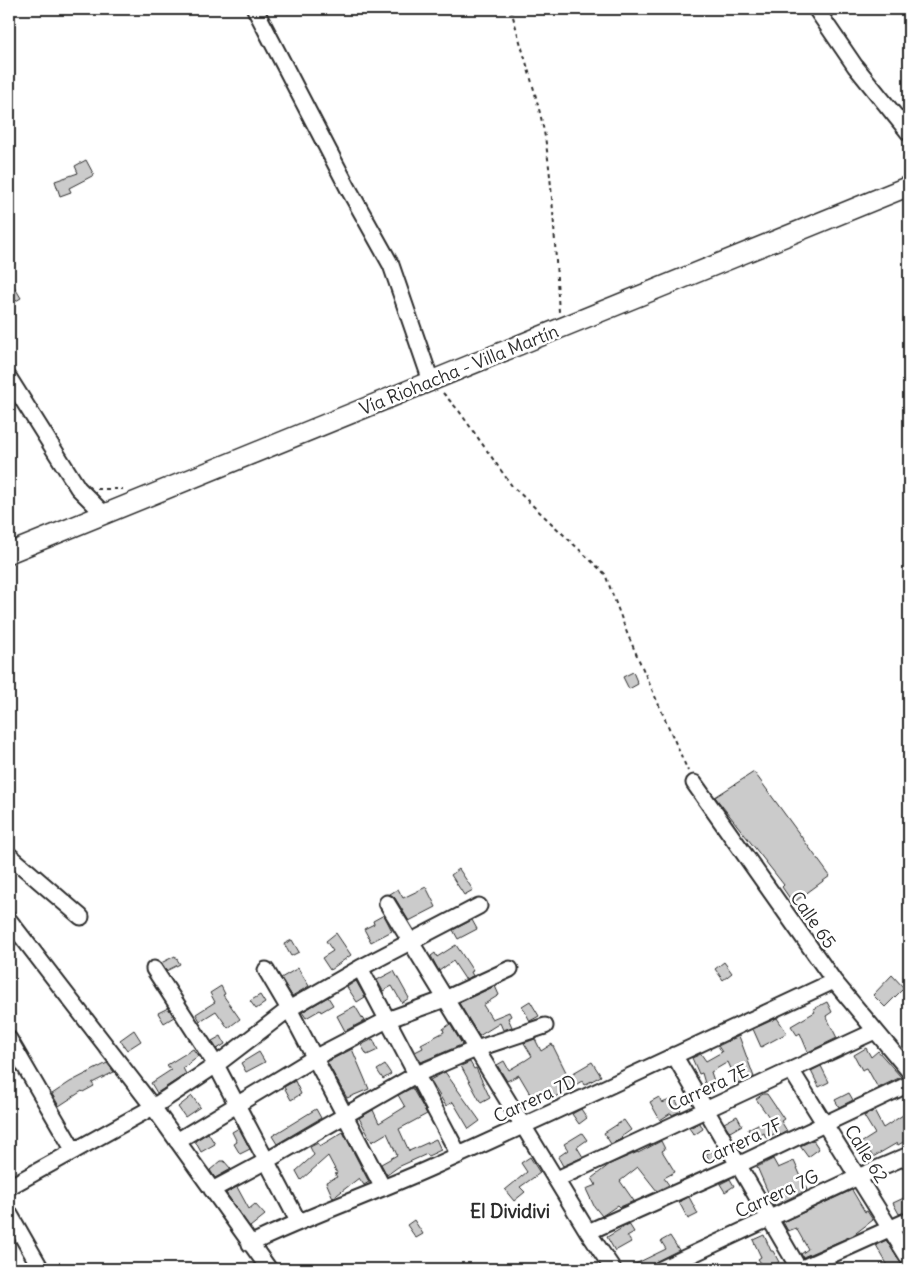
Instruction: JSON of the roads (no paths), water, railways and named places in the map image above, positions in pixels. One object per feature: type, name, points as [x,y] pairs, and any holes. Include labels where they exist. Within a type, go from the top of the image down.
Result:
[{"type":"main road","name":"Vía Riohacha - Villa Martín","points":[[9,553],[909,186]]},
{"type":"street","points":[[255,9],[343,179],[391,266],[431,381]]},
{"type":"street","points":[[816,9],[855,66],[909,132]]},
{"type":"street","points":[[9,378],[78,488],[104,514]]},
{"type":"street","name":"Calle 65","points":[[694,783],[834,981],[909,1071]]},
{"type":"street","points":[[9,855],[81,917]]},
{"type":"street","points":[[386,903],[588,1232],[613,1269]]},
{"type":"street","points":[[9,1188],[153,1107],[216,1066],[289,1009],[360,968],[479,906]]},
{"type":"street","points":[[9,920],[153,1107],[269,1269]]},
{"type":"street","points":[[360,968],[458,1155]]},
{"type":"street","points":[[154,969],[216,1066],[298,1221]]},
{"type":"street","points":[[177,1141],[314,1058],[387,1020],[446,999],[510,969]]},
{"type":"street","points":[[266,970],[289,1009],[383,1188]]},
{"type":"street","name":"Carrera 7D","points":[[250,1244],[298,1221],[383,1188],[524,1126],[834,981]]},
{"type":"street","points":[[212,1190],[417,1074],[476,1049],[545,1026]]},
{"type":"street","name":"Carrera 7E","points":[[556,1179],[876,1031]]},
{"type":"street","points":[[9,1039],[74,1151]]},
{"type":"street","points":[[674,1055],[799,1269],[909,1220]]},
{"type":"street","name":"Calle 62","points":[[791,1070],[909,1259]]},
{"type":"street","name":"Carrera 7F","points":[[588,1232],[738,1165],[909,1084]]},
{"type":"street","name":"Carrera 7G","points":[[661,1269],[858,1176],[909,1155]]},
{"type":"street","points":[[9,1213],[40,1269]]},
{"type":"district","name":"El Dividivi","points":[[510,1211]]}]
